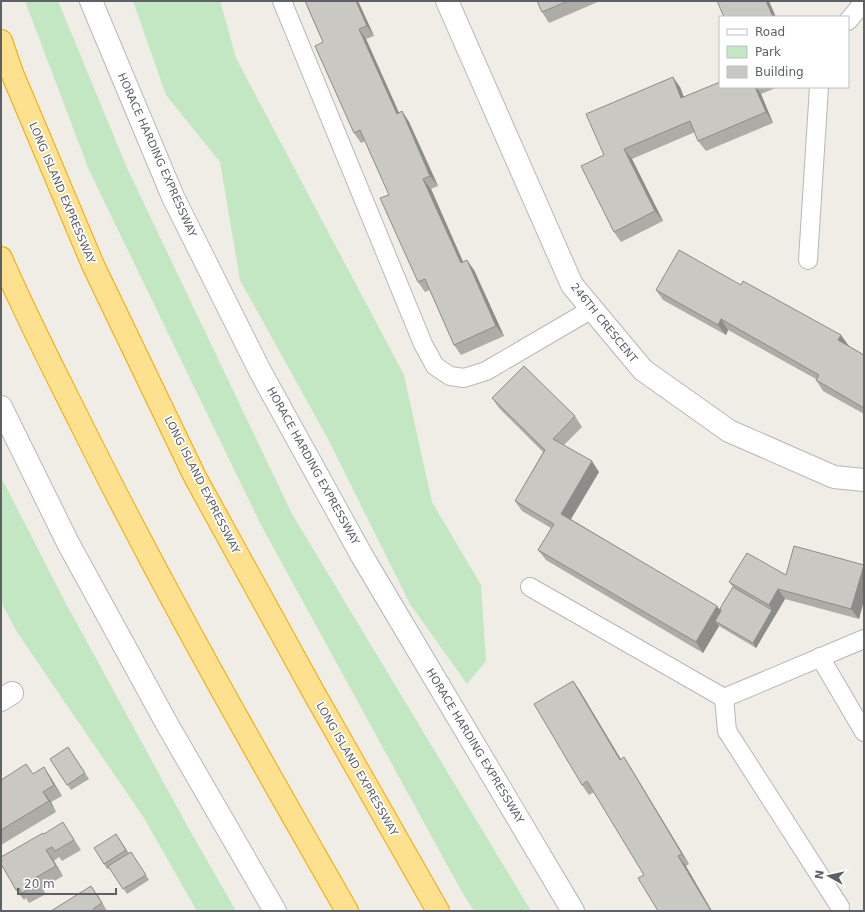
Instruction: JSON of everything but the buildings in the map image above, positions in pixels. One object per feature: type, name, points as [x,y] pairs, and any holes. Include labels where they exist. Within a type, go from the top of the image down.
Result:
[{"type":"highway","name":"LONG ISLAND EXPRESSWAY","points":[[1,41],[12,73],[93,265],[195,477],[319,702],[438,911]]},
{"type":"highway","points":[[1,258],[19,301],[126,514],[242,728],[347,911]]},
{"type":"main road","name":"HORACE HARDING EXPRESSWAY","points":[[91,1],[173,197],[260,371],[362,556],[573,911]]},
{"type":"main road","name":"246TH CRESCENT","points":[[447,1],[572,286],[643,370],[729,431],[834,476],[864,480]]},
{"type":"main road","points":[[1,407],[76,557],[168,724],[274,911]]},
{"type":"lane","points":[[282,1],[423,344],[435,366],[450,376],[464,378],[486,371],[592,309]]},
{"type":"lane","points":[[849,20],[864,2]]},
{"type":"lane","points":[[808,260],[819,88]]},
{"type":"lane","points":[[530,587],[724,698]]},
{"type":"lane","points":[[724,698],[864,639]]},
{"type":"lane","points":[[820,657],[864,732]]},
{"type":"lane","points":[[724,698],[727,731],[840,907]]},
{"type":"green space","points":[[25,1],[58,1],[127,168],[292,514],[531,911],[474,911],[462,892],[261,525],[89,170]]},
{"type":"green space","points":[[133,1],[220,1],[236,58],[404,375],[432,502],[481,585],[486,661],[467,684],[410,604],[328,439],[240,280],[220,162],[166,95]]},
{"type":"green space","points":[[1,477],[63,598],[189,829],[236,911],[197,911],[144,818],[17,632],[1,602]]}]
